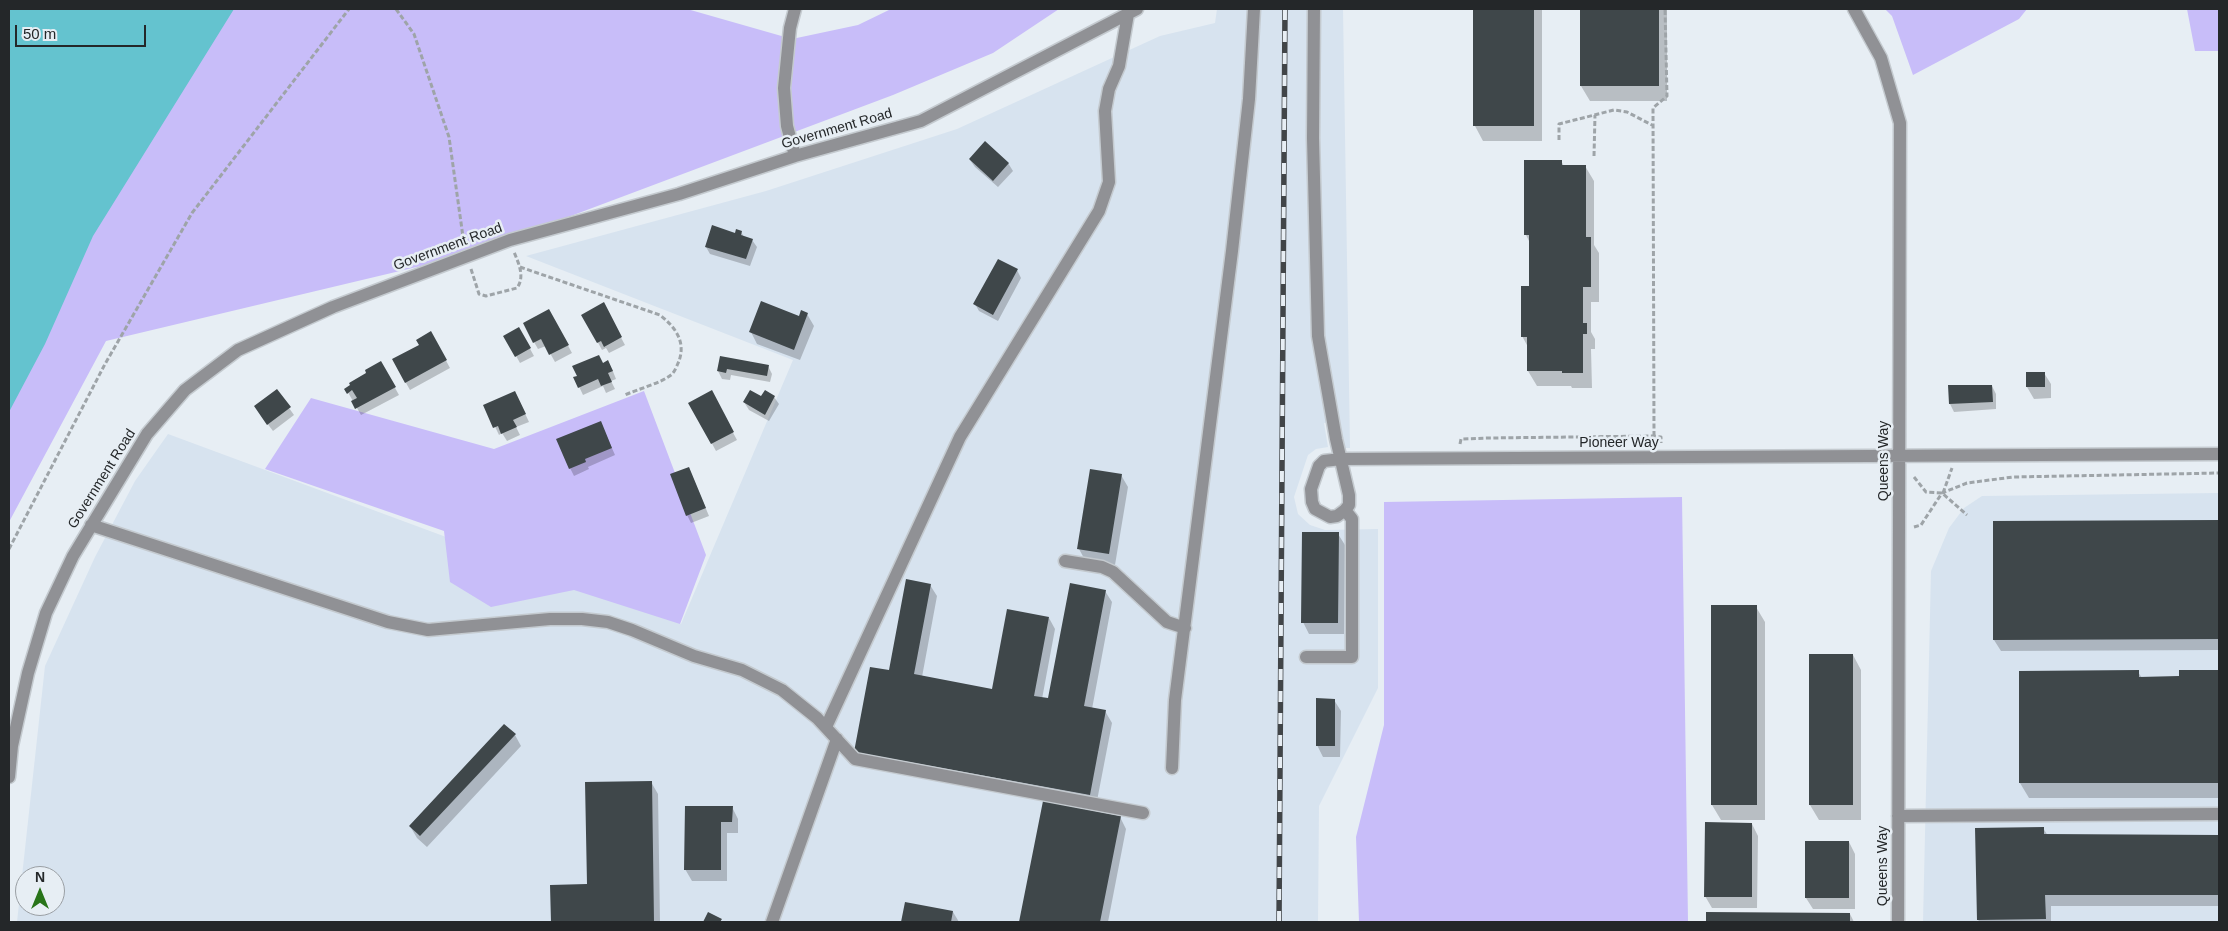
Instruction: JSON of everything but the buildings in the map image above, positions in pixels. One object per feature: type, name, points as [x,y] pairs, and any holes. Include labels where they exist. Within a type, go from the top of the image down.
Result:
[{"type":"street","points":[[795,9],[790,28],[785,80],[787,126],[795,156]]},
{"type":"street","points":[[1172,768],[1175,700],[1249,99],[1254,9]]},
{"type":"street","points":[[1306,657],[1352,657],[1352,519],[1345,510],[1350,496],[1340,459],[1318,336],[1313,138],[1314,9]]},
{"type":"street","name":"Queens Way","points":[[1854,9],[1881,58],[1900,123],[1898,922]]},
{"type":"street","name":"Government Road","points":[[9,777],[12,746],[28,673],[46,613],[73,556],[147,434],[185,390],[238,350],[333,307],[510,240],[679,194],[795,156],[922,121],[1132,11]]},
{"type":"street","points":[[826,727],[960,436],[1099,211],[1109,182],[1104,111],[1109,89],[1119,66],[1132,11]]},
{"type":"street","name":"Pioneer Way","points":[[1345,510],[1337,516],[1330,517],[1322,514],[1315,509],[1310,494],[1319,466],[1329,459],[2219,454]]},
{"type":"street","points":[[91,526],[388,622],[428,630],[550,619],[582,619],[608,622],[694,656],[742,670],[782,690],[826,727],[856,760],[1142,812]]},
{"type":"street","points":[[1065,561],[1113,572],[1167,622],[1185,628]]},
{"type":"street","points":[[772,922],[836,739]]},
{"type":"street","points":[[1898,816],[2219,814]]},
{"type":"path","points":[[9,549],[105,364],[192,213],[349,9]]},
{"type":"path","points":[[396,9],[414,34],[449,137],[461,228],[479,294],[486,296],[517,288],[520,283],[520,267],[510,240]]},
{"type":"path","points":[[1654,436],[1652,125],[1653,108],[1667,96],[1665,9]]},
{"type":"path","points":[[1559,140],[1559,124],[1614,110],[1627,112],[1652,125]]},
{"type":"path","points":[[1594,115],[1594,156]]},
{"type":"path","points":[[520,267],[660,315],[671,324],[680,337],[682,352],[677,367],[672,374],[625,395]]},
{"type":"path","points":[[1454,458],[1461,439],[1661,436],[1662,458]]},
{"type":"path","points":[[1898,531],[1921,526],[1942,493],[1951,474],[1955,456]]},
{"type":"path","points":[[1898,457],[1926,492],[1942,493],[1966,483],[2013,477],[2219,473]]},
{"type":"path","points":[[1942,493],[1967,515]]},
{"type":"shaded area","points":[[9,9],[687,9],[792,39],[858,25],[891,9],[1059,9],[993,53],[893,95],[467,255],[106,341],[9,522]]},
{"type":"shaded area","points":[[1217,9],[1343,9],[1350,448],[1341,448],[1337,423],[1324,423],[1328,447],[1316,449],[1308,455],[1294,497],[1298,514],[1310,525],[1325,530],[1378,529],[1378,688],[1319,806],[1318,922],[17,922],[18,916],[65,916],[65,866],[23,866],[45,666],[95,557],[135,481],[168,434],[681,624],[793,360],[526,256],[766,191],[957,129],[1160,36],[1215,23]]},
{"type":"shaded area","points":[[1885,9],[2027,9],[2019,19],[1913,75],[1892,16]]},
{"type":"shaded area","points":[[2187,9],[2219,9],[2219,51],[2195,51]]},
{"type":"shaded area","points":[[644,391],[706,555],[680,624],[574,590],[491,607],[450,582],[444,531],[265,469],[311,398],[494,449]]},
{"type":"shaded area","points":[[2219,493],[2219,922],[1923,922],[1931,571],[1949,528],[1964,508],[1982,496]]},
{"type":"shaded area","points":[[1682,497],[1688,922],[1359,922],[1356,837],[1384,725],[1384,502]]},
{"type":"water","points":[[9,9],[234,9],[93,236],[45,344],[9,412]]},
{"type":"railway","points":[[1279,922],[1285,9]]}]
